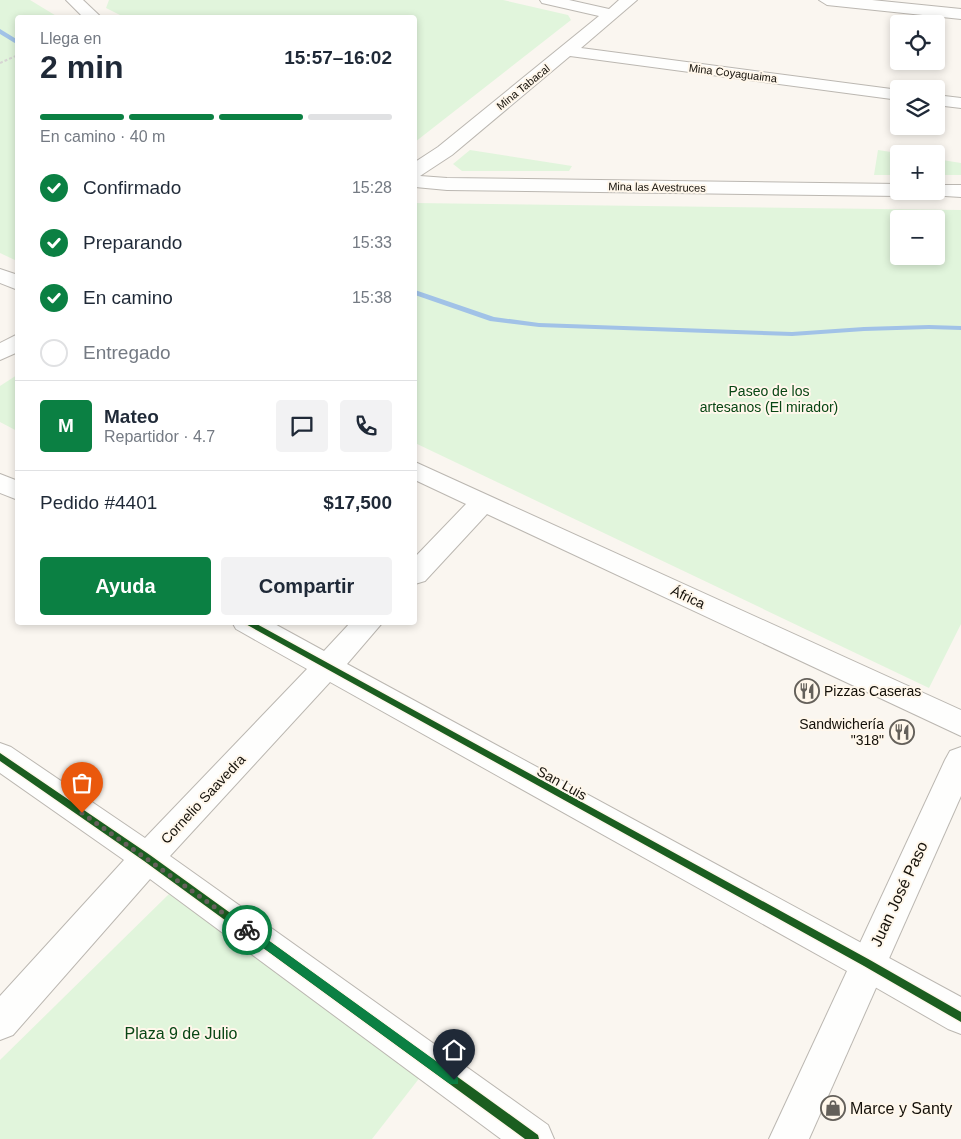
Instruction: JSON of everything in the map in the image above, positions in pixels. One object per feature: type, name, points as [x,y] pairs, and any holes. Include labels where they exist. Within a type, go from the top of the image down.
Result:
[{"type":"street","points":[[74,0],[91,15]]},
{"type":"street","points":[[548,0],[612,14]]},
{"type":"street","name":"Mina Tabacal","points":[[417,170],[445,152],[629,0]]},
{"type":"street","points":[[827,0],[961,14]]},
{"type":"street","points":[[906,0],[929,10]]},
{"type":"street","name":"Mina Coyaguaima","points":[[567,51],[890,94]]},
{"type":"street","points":[[945,101],[961,103]]},
{"type":"street","name":"Mina las Avestruces","points":[[417,181],[447,184],[890,190]]},
{"type":"street","points":[[945,190],[961,191]]},
{"type":"street","points":[[0,275],[15,282]]},
{"type":"street","points":[[0,353],[15,344]]},
{"type":"street","name":"África","points":[[417,471],[961,724]]},
{"type":"street","points":[[0,482],[15,490]]},
{"type":"street","points":[[417,572],[483,502]]},
{"type":"street","name":"San Luis","points":[[251,625],[325,668],[867,963],[961,1017]]},
{"type":"street","name":"Cornelio Saavedra","points":[[0,1023],[148,858],[366,625]]},
{"type":"street","points":[[0,756],[148,858],[534,1139]]},
{"type":"street","name":"Juan José Paso","points":[[790,1139],[867,963],[961,760]]},
{"type":"path","points":[[0,63],[15,56]]},
{"type":"green space","points":[[0,0],[30,0],[55,15],[15,15],[15,260],[0,253]]},
{"type":"green space","points":[[109,0],[503,0],[568,15],[571,20],[417,140],[417,15],[120,15],[106,8]]},
{"type":"green space","points":[[470,150],[572,166],[569,171],[462,171],[453,164]]},
{"type":"green space","points":[[878,150],[890,152],[890,175],[874,175]]},
{"type":"green space","points":[[945,160],[961,163],[961,175],[945,175]]},
{"type":"green space","name":"Paseo de los artesanos (El mirador)","points":[[417,203],[961,210],[961,624],[929,688],[417,444]]},
{"type":"green space","points":[[15,376],[15,430],[0,422],[0,386]]},
{"type":"green space","name":"Plaza 9 de Julio","points":[[169,894],[421,1076],[372,1139],[0,1139],[0,1060]]},
{"type":"waterway","points":[[0,31],[15,41]]},
{"type":"waterway","points":[[417,293],[493,319],[539,325],[792,334],[864,329],[961,328]]},
{"type":"cycle path","points":[[251,625],[867,963],[961,1017]]},
{"type":"cycle path","points":[[0,756],[147,858],[534,1139]]},
{"type":"way so far","points":[[82,813],[247,930]]},
{"type":"place","name":"Pizzas Caseras","points":[[807,691]]},
{"type":"place","name":"Sandwichería \"318\"","points":[[902,732]]},
{"type":"place","name":"Marce y Santy","points":[[833,1108]]},
{"type":"route","points":[[247,930],[454,1080]]}]
